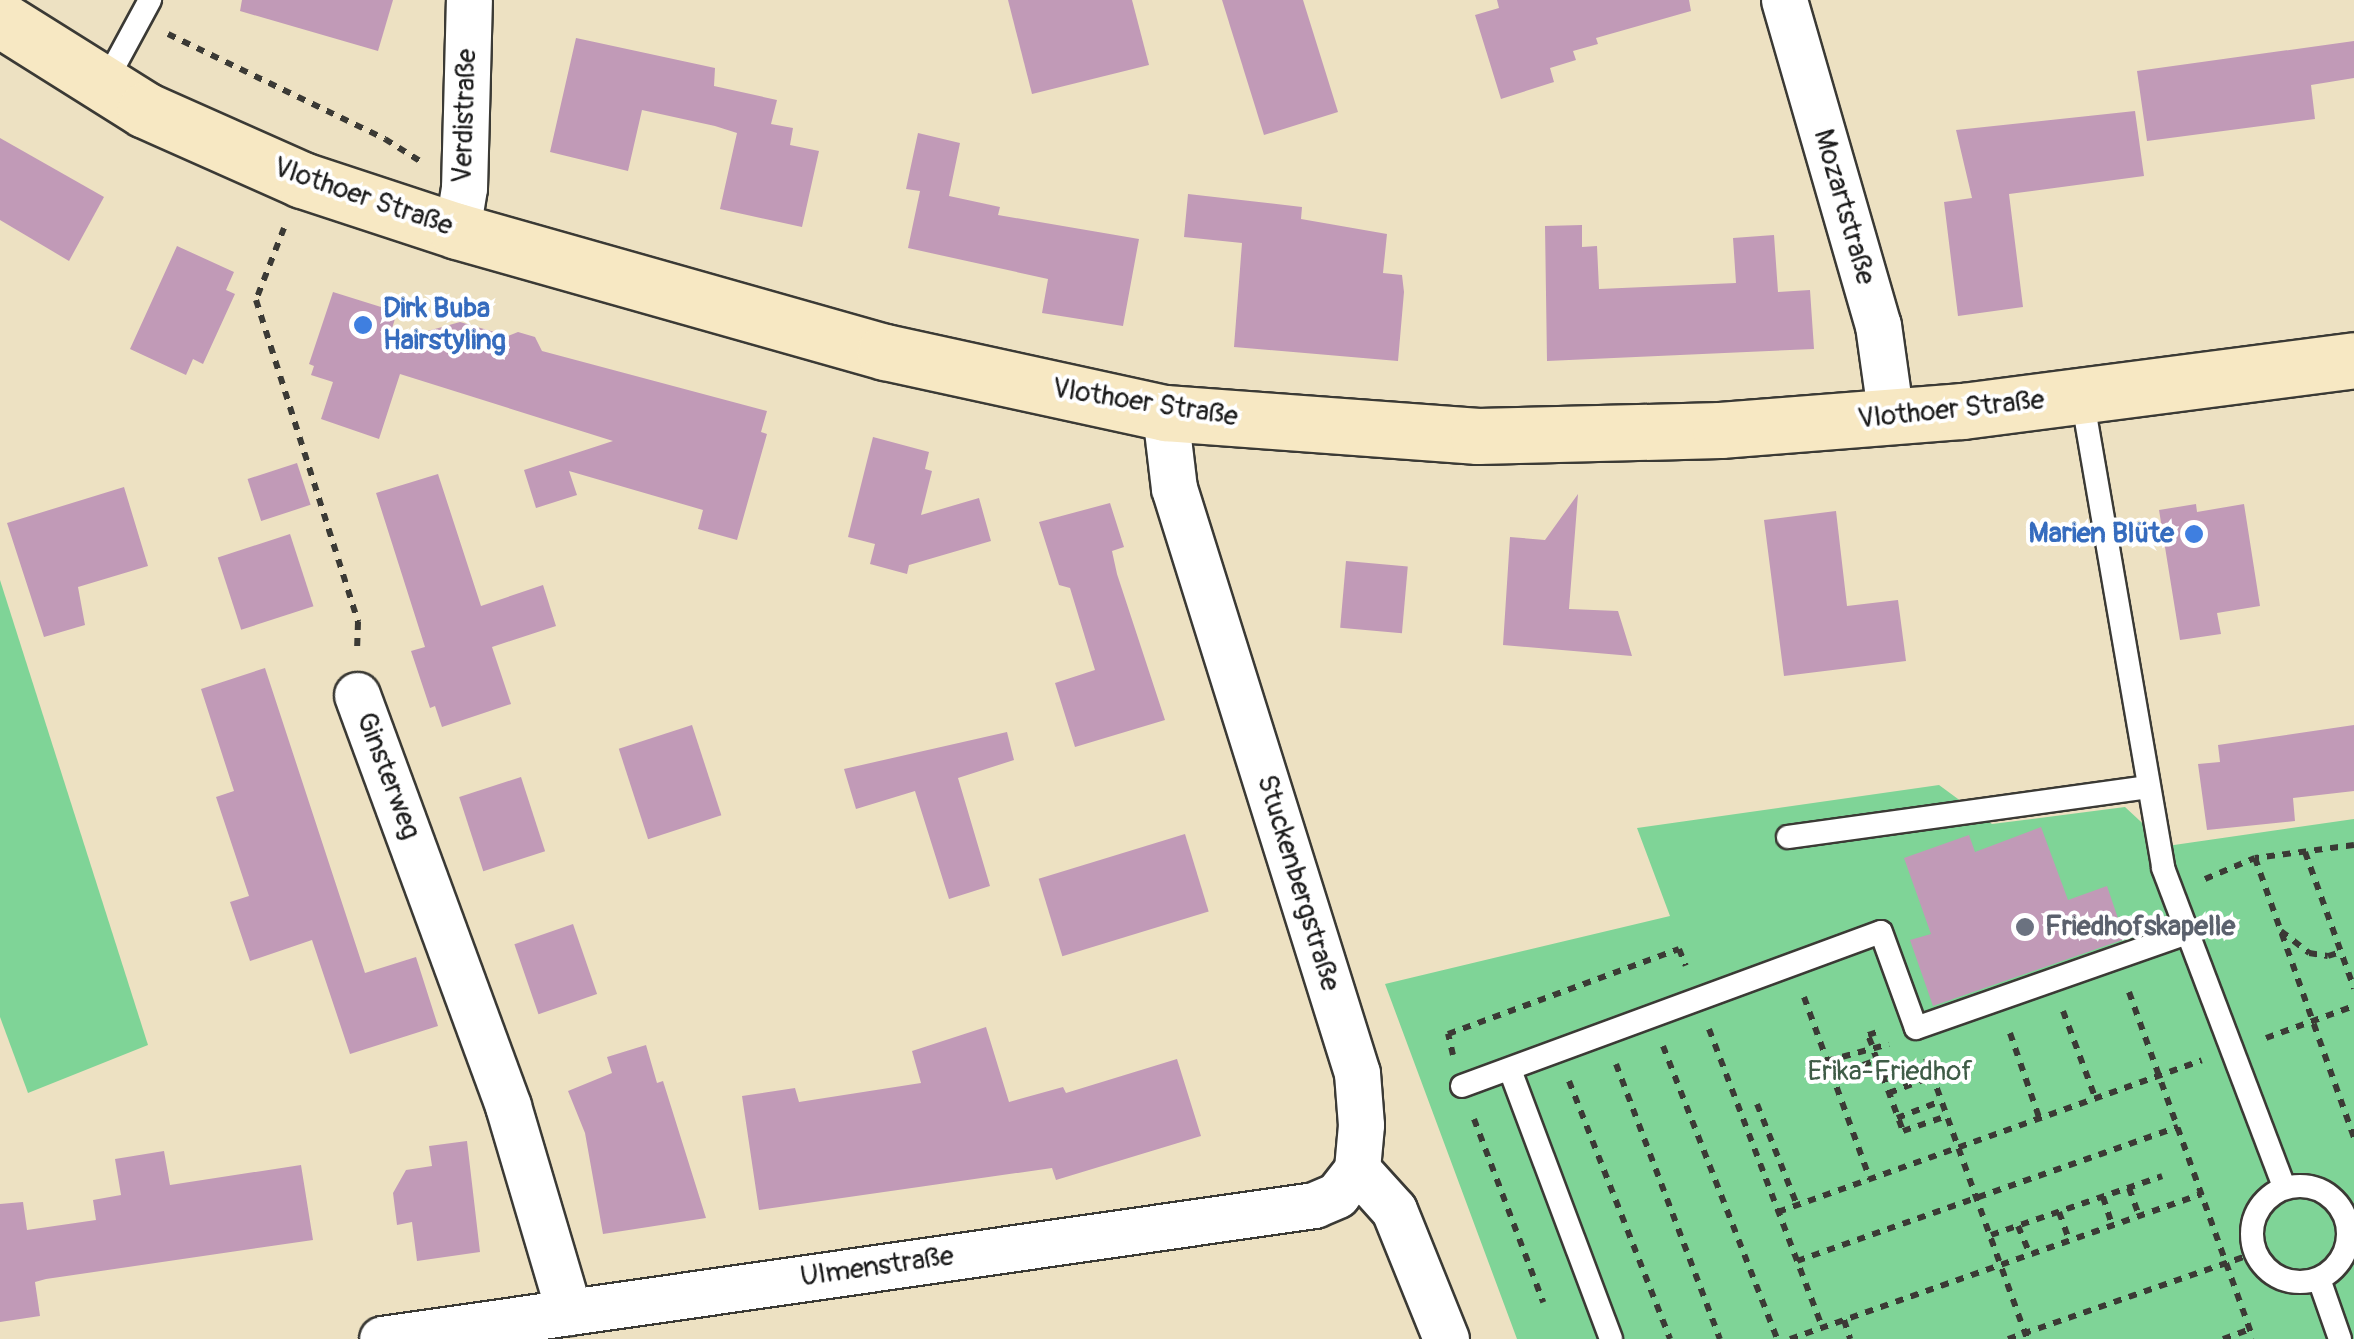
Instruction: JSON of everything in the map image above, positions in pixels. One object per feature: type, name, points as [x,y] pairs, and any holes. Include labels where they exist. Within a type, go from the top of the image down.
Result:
[{"type":"street","name":"Verdistraße","points":[[460,210],[469,0]]},
{"type":"street","name":"Mozartstraße","points":[[1784,0],[1878,325],[1891,418]]},
{"type":"street","name":"Vlothoer Straße","points":[[0,20],[146,110],[302,180],[460,210],[885,352],[1164,413],[1478,436],[1720,430],[1891,418],[2354,360]]},
{"type":"street","name":"Stuckenbergstraße","points":[[1164,413],[1174,488],[1357,1073],[1362,1126],[1357,1169]]},
{"type":"street","name":"Ginsterweg","points":[[357,695],[508,1106],[569,1312]]},
{"type":"street","name":"Ulmenstraße","points":[[382,1339],[1314,1205],[1337,1195],[1357,1169]]},
{"type":"street","points":[[1357,1169],[1394,1210],[1446,1339]]},
{"type":"lane","points":[[104,85],[144,10]]},
{"type":"lane","points":[[2082,396],[2147,787],[2173,893],[2284,1187]]},
{"type":"lane","points":[[1788,837],[2147,787]]},
{"type":"lane","points":[[1462,1086],[1881,932],[1917,1031],[2188,932]]},
{"type":"lane","points":[[1510,1070],[1610,1339]]},
{"type":"lane","points":[[2310,1186],[2334,1198],[2351,1219],[2348,1244],[2338,1265],[2319,1279],[2294,1282],[2270,1273],[2255,1252],[2252,1226],[2262,1202],[2284,1187],[2310,1186]]},
{"type":"lane","points":[[2319,1279],[2340,1339]]},
{"type":"path","points":[[144,10],[385,139],[460,210]]},
{"type":"path","name":"Ginsterweg","points":[[302,180],[256,300],[358,622],[357,695]]},
{"type":"path","points":[[2173,893],[2254,858],[2354,845]]},
{"type":"path","points":[[2305,852],[2354,988]]},
{"type":"path","points":[[2254,858],[2354,1138]]},
{"type":"path","points":[[2280,930],[2309,953],[2328,956],[2341,952]]},
{"type":"path","points":[[1542,1302],[1462,1086],[1448,1034],[1679,948],[1822,1327]]},
{"type":"path","points":[[2118,959],[2253,1339]]},
{"type":"path","points":[[1792,965],[1870,1179]]},
{"type":"path","points":[[2052,981],[2095,1096]]},
{"type":"path","points":[[1998,1000],[2039,1117]]},
{"type":"path","points":[[1778,1212],[2354,1006]]},
{"type":"path","points":[[1652,1017],[1777,1339]]},
{"type":"path","points":[[1873,1049],[1917,1031],[2026,1336]]},
{"type":"path","points":[[1605,1034],[1720,1339]]},
{"type":"path","points":[[1827,1061],[1872,1045],[1903,1132],[1947,1116]]},
{"type":"path","points":[[1558,1052],[1670,1339]]},
{"type":"path","points":[[1833,1076],[1877,1060]]},
{"type":"path","points":[[1882,1076],[1927,1060]]},
{"type":"path","points":[[1889,1093],[1933,1076]]},
{"type":"path","points":[[1897,1118],[1942,1101]]},
{"type":"path","points":[[1757,1104],[1797,1205]]},
{"type":"path","points":[[1797,1261],[2178,1127]]},
{"type":"path","points":[[1750,1138],[1768,1131]]},
{"type":"path","points":[[1992,1235],[2162,1176]]},
{"type":"path","points":[[2129,1188],[2140,1216]]},
{"type":"path","points":[[1790,1339],[2201,1194]]},
{"type":"path","points":[[2102,1197],[2112,1225]]},
{"type":"path","points":[[2059,1212],[2069,1240]]},
{"type":"path","points":[[2018,1226],[2030,1254]]},
{"type":"path","points":[[2008,1339],[2026,1336],[2255,1252]]},
{"type":"path","points":[[1844,1320],[1850,1339]]},
{"type":"path","points":[[2223,1339],[2250,1329]]},
{"type":"green space","points":[[0,580],[148,1045],[28,1093],[0,1017]]},
{"type":"green space","name":"Erika-Friedhof","points":[[1939,785],[1992,824],[2125,807],[2167,846],[2354,819],[2354,1339],[1517,1339],[1385,984],[1670,916],[1637,828]]},
{"type":"building","points":[[242,0],[393,0],[378,51],[240,11]]},
{"type":"building","points":[[1008,0],[1132,0],[1149,65],[1032,94]]},
{"type":"building","points":[[1222,0],[1303,0],[1338,112],[1264,135]]},
{"type":"building","points":[[1497,0],[1689,0],[1691,11],[1596,38],[1598,44],[1573,51],[1576,60],[1550,68],[1554,82],[1501,99],[1475,15],[1499,8]]},
{"type":"building","points":[[576,38],[715,68],[714,86],[777,100],[771,124],[793,128],[790,145],[819,151],[802,227],[720,209],[737,133],[715,126],[642,110],[628,171],[550,152]]},
{"type":"building","points":[[2354,41],[2354,78],[2311,85],[2315,119],[2147,141],[2137,71]]},
{"type":"building","points":[[2135,111],[2144,176],[2009,194],[2023,307],[1958,316],[1944,202],[1972,198],[1956,130]]},
{"type":"building","points":[[918,133],[960,143],[949,196],[1000,207],[998,215],[1139,239],[1123,326],[1042,313],[1048,279],[908,248],[920,191],[906,189]]},
{"type":"building","points":[[0,138],[104,197],[69,261],[0,220]]},
{"type":"building","points":[[1188,194],[1302,207],[1301,219],[1387,234],[1383,273],[1402,275],[1404,292],[1398,361],[1234,347],[1242,243],[1184,237]]},
{"type":"building","points":[[1582,225],[1582,247],[1597,246],[1599,289],[1736,283],[1733,238],[1774,235],[1778,292],[1810,290],[1814,349],[1547,361],[1545,226]]},
{"type":"building","points":[[177,246],[234,272],[226,290],[235,294],[203,364],[193,359],[186,375],[130,349]]},
{"type":"building","points":[[333,292],[397,312],[388,342],[460,322],[508,336],[518,332],[535,337],[542,351],[767,411],[761,432],[767,434],[737,540],[698,529],[703,510],[569,471],[577,495],[536,508],[524,470],[613,441],[400,374],[379,439],[321,419],[333,382],[311,375],[314,366],[309,364]]},
{"type":"building","points":[[873,437],[929,452],[925,469],[932,471],[921,515],[979,498],[991,541],[909,565],[907,574],[870,564],[875,544],[848,537]]},
{"type":"building","points":[[297,463],[311,505],[261,521],[248,479]]},
{"type":"building","points":[[438,474],[481,606],[543,585],[556,626],[492,647],[511,704],[442,727],[435,706],[430,708],[411,651],[425,647],[376,493]]},
{"type":"building","points":[[124,487],[148,566],[78,587],[85,625],[44,637],[7,523]]},
{"type":"building","points":[[1578,494],[1569,609],[1618,611],[1632,656],[1503,645],[1510,537],[1545,540]]},
{"type":"building","points":[[1110,503],[1124,547],[1112,551],[1117,574],[1165,720],[1075,747],[1055,683],[1095,670],[1070,588],[1059,585],[1039,522]]},
{"type":"building","points":[[2196,504],[2197,512],[2244,504],[2260,606],[2217,613],[2221,634],[2180,640],[2159,510]]},
{"type":"building","points":[[1836,511],[1847,606],[1898,600],[1906,661],[1784,676],[1764,520]]},
{"type":"building","points":[[290,534],[313,606],[241,630],[218,557]]},
{"type":"building","points":[[1346,561],[1408,566],[1402,633],[1340,628]]},
{"type":"building","points":[[265,668],[365,973],[416,957],[438,1026],[350,1054],[312,940],[250,961],[230,902],[249,896],[216,797],[234,791],[201,689]]},
{"type":"building","points":[[692,725],[721,815],[648,839],[619,749]]},
{"type":"building","points":[[2354,725],[2354,791],[2293,798],[2295,821],[2207,830],[2198,764],[2220,762],[2218,745]]},
{"type":"building","points":[[1007,732],[1014,760],[958,778],[990,886],[949,899],[915,791],[856,809],[844,769]]},
{"type":"building","points":[[521,777],[545,851],[483,871],[459,797]]},
{"type":"building","name":"Friedhofskapelle","points":[[2041,827],[2068,900],[2107,886],[2125,939],[1933,1006],[1910,940],[1931,934],[1904,858],[1969,835],[1975,852]]},
{"type":"building","points":[[1185,834],[1209,911],[1062,956],[1039,879]]},
{"type":"building","points":[[573,924],[597,994],[538,1014],[514,944]]},
{"type":"building","points":[[986,1027],[1009,1102],[1063,1087],[1066,1093],[1177,1059],[1201,1136],[1056,1180],[1052,1168],[759,1210],[742,1096],[795,1088],[799,1102],[921,1083],[912,1051]]},
{"type":"building","points":[[646,1045],[657,1083],[663,1081],[706,1218],[603,1234],[585,1133],[568,1091],[612,1073],[607,1057]]},
{"type":"building","points":[[467,1141],[480,1252],[417,1261],[412,1222],[397,1225],[393,1193],[406,1170],[432,1166],[429,1146]]},
{"type":"building","points":[[164,1151],[170,1185],[301,1165],[313,1240],[46,1279],[35,1282],[40,1316],[0,1322],[0,1204],[23,1202],[27,1230],[96,1220],[93,1200],[121,1195],[115,1159]]},
{"type":"place","name":"Dirk Buba Hairstyling","points":[[363,325]]},
{"type":"place","name":"Marien Blüte","points":[[2194,534]]},
{"type":"place","name":"Friedhofskapelle","points":[[2025,927]]}]
